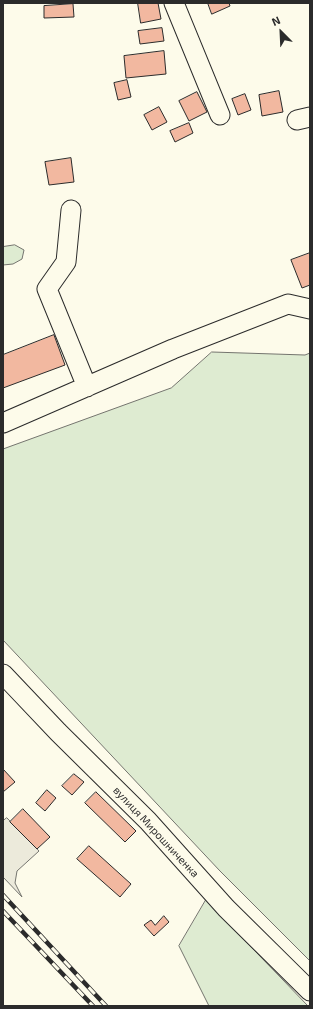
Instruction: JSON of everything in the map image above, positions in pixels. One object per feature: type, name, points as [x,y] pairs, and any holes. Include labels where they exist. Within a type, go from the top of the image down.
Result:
[{"type":"street","points":[[174,3],[220,115]]},
{"type":"street","points":[[71,210],[66,262],[47,289],[86,387]]},
{"type":"street","points":[[3,423],[173,349],[288,304],[310,309]]},
{"type":"street","name":"вулиця Мирошниченка","points":[[3,674],[58,732],[148,821],[226,908],[310,991]]},
{"type":"green space","points":[[15,245],[24,250],[22,259],[13,264],[3,265],[3,247]]},
{"type":"green space","points":[[212,352],[305,355],[310,353],[310,961],[220,871],[3,640],[3,449],[171,388]]},
{"type":"green space","points":[[206,900],[308,1006],[209,1006],[179,946]]},
{"type":"shaded area","points":[[7,818],[39,851],[17,871],[15,883],[22,897],[3,877],[3,821]]},
{"type":"building","points":[[138,3],[158,3],[161,19],[141,23]]},
{"type":"building","points":[[208,3],[229,3],[230,6],[212,14]]},
{"type":"building","points":[[73,4],[74,17],[44,18],[44,6]]},
{"type":"building","points":[[162,28],[164,41],[140,44],[138,31]]},
{"type":"building","points":[[164,51],[166,74],[126,78],[124,56]]},
{"type":"building","points":[[127,80],[131,97],[118,100],[114,83]]},
{"type":"building","points":[[279,91],[283,112],[262,116],[259,95]]},
{"type":"building","points":[[197,92],[207,112],[189,121],[179,101]]},
{"type":"building","points":[[245,94],[251,110],[238,115],[232,99]]},
{"type":"building","points":[[159,107],[167,122],[152,130],[144,115]]},
{"type":"building","points":[[189,123],[193,133],[175,142],[170,131]]},
{"type":"building","points":[[71,158],[74,182],[49,185],[45,162]]},
{"type":"building","points":[[310,253],[310,285],[302,288],[291,260]]},
{"type":"building","points":[[54,335],[65,365],[3,388],[3,355]]},
{"type":"building","points":[[3,769],[15,782],[3,792]]},
{"type":"building","points":[[74,774],[84,782],[72,795],[62,786]]},
{"type":"building","points":[[47,790],[56,798],[45,811],[36,803]]},
{"type":"building","points":[[96,792],[136,831],[125,842],[85,803]]},
{"type":"building","points":[[23,809],[50,837],[37,849],[10,822]]},
{"type":"building","points":[[89,846],[131,884],[120,897],[77,859]]},
{"type":"building","points":[[164,916],[169,922],[154,936],[144,925],[151,920],[155,925]]},
{"type":"railway","points":[[3,895],[106,1006]]},
{"type":"railway","points":[[3,911],[93,1006]]}]
